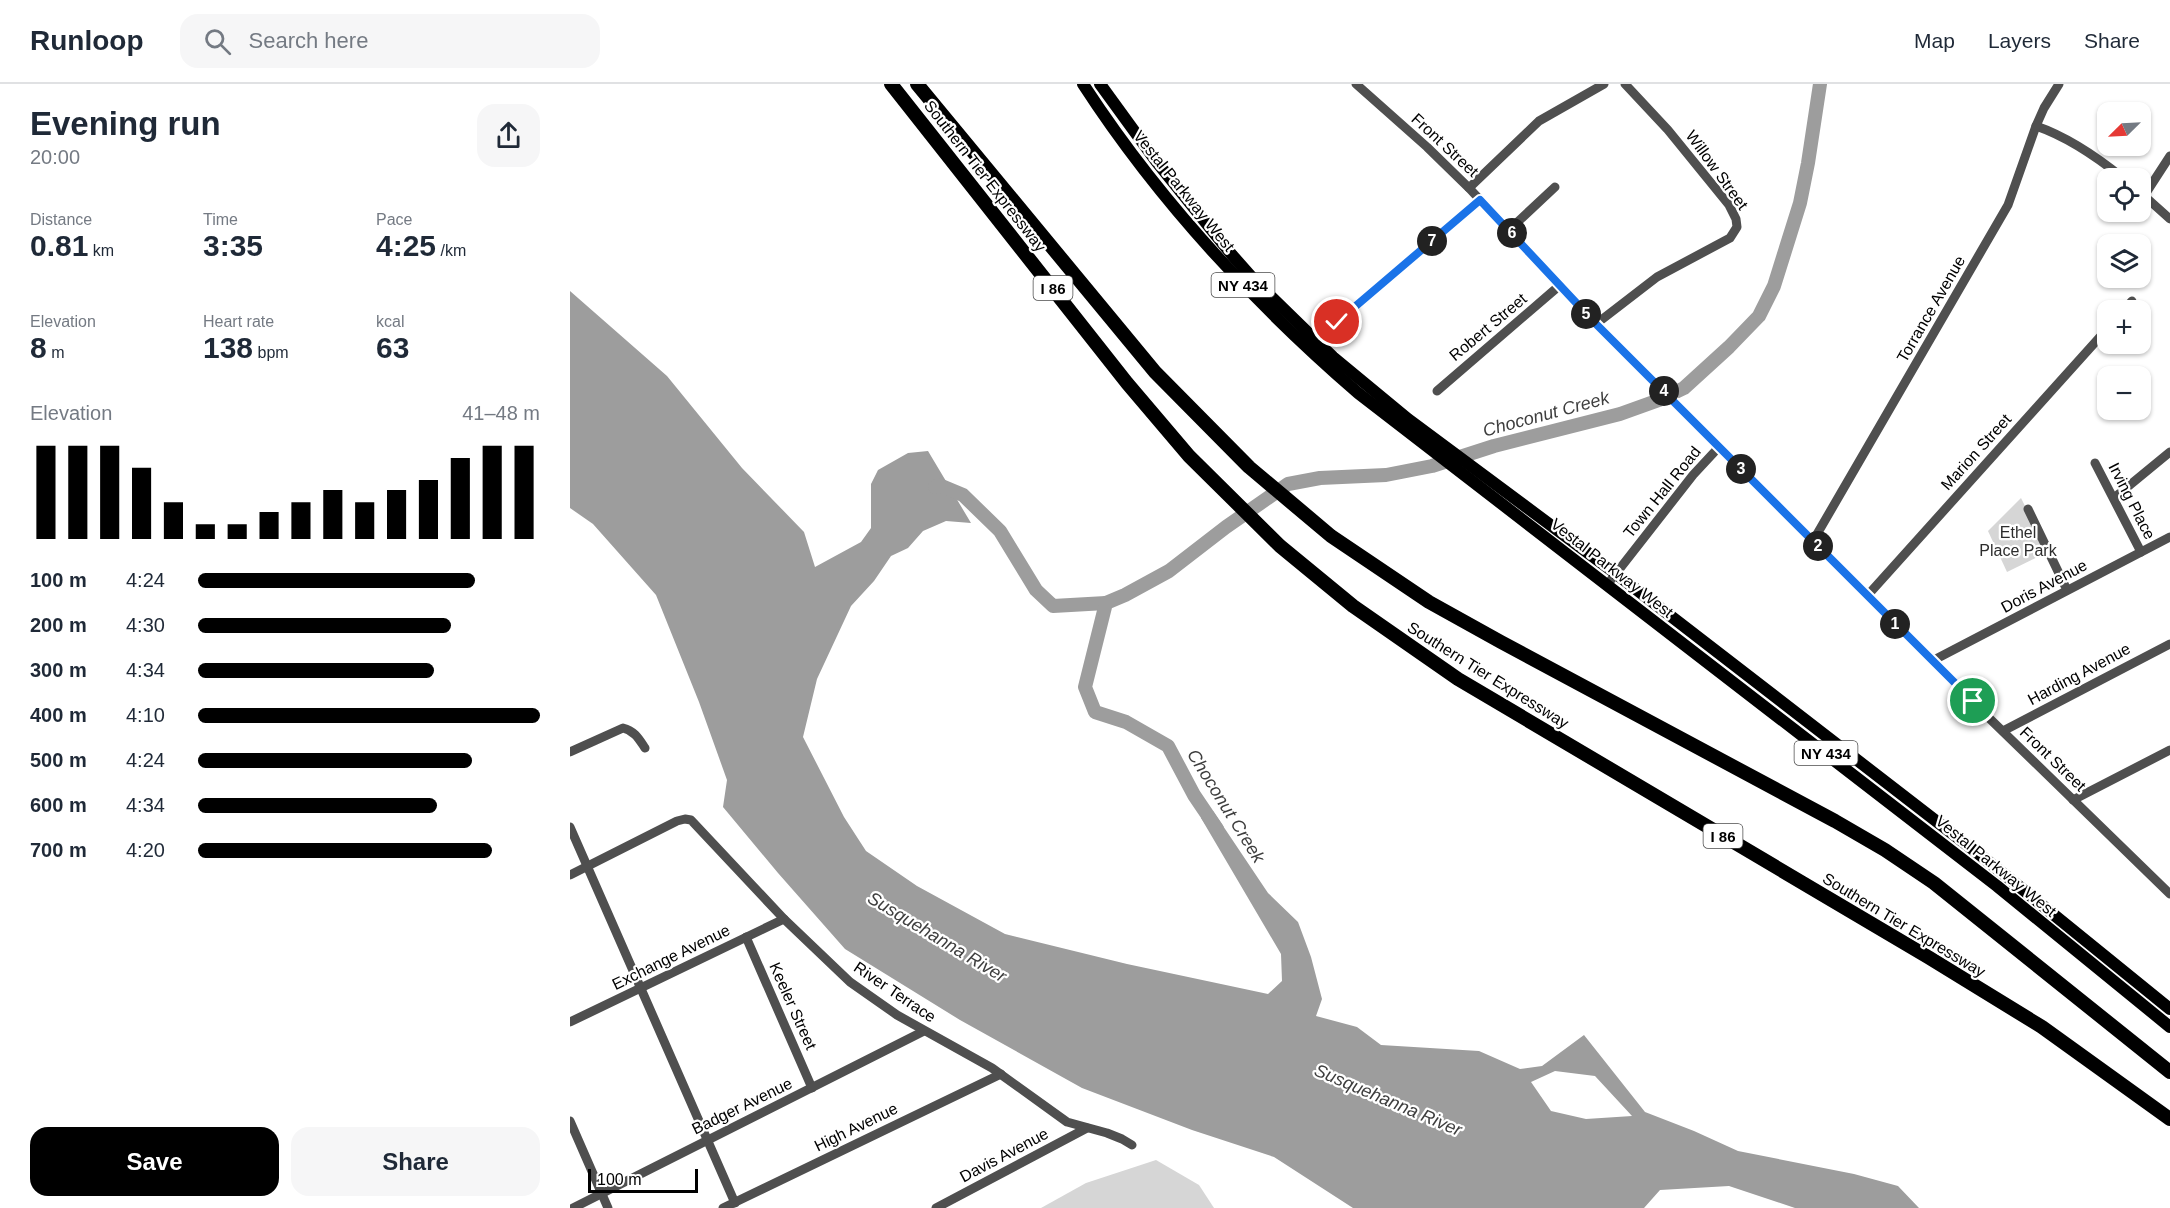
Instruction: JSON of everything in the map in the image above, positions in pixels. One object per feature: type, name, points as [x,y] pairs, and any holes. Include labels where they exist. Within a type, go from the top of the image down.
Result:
[{"type":"highway","name":"Southern Tier Expressway","points":[[891,84],[1127,383],[1189,456],[1280,546],[1353,606],[1458,679],[1957,975],[2042,1028],[2170,1119]]},
{"type":"highway","name":"Southern Tier Expressway","points":[[918,84],[1155,372],[1249,467],[1339,542],[1430,602],[1886,850],[1979,918],[2170,1072]]},
{"type":"main road","name":"Vestal Parkway West","points":[[1083,84],[1146,173],[1230,272],[1314,354],[1358,393],[1443,452],[1492,482],[1615,573],[1984,858],[2170,1009]]},
{"type":"main road","name":"Vestal Parkway West","points":[[1100,84],[1156,161],[1255,281],[1316,341],[1408,419],[1477,484],[1997,886],[2170,1027]]},
{"type":"street","name":"Front Street","points":[[1356,84],[1469,188],[1596,324],[1932,661],[2170,894]]},
{"type":"street","points":[[1469,188],[1539,121],[1604,84]]},
{"type":"street","name":"Willow Street","points":[[1596,324],[1657,278],[1732,236],[1737,227],[1729,205],[1668,130],[1625,84]]},
{"type":"street","name":"Torrance Avenue","points":[[1813,541],[2007,205],[2036,126],[2059,84]]},
{"type":"street","points":[[2036,126],[2078,146],[2110,168]]},
{"type":"street","points":[[2151,182],[2170,156]]},
{"type":"street","points":[[1509,230],[1555,187]]},
{"type":"street","points":[[1316,341],[1480,200]]},
{"type":"street","points":[[2151,202],[2170,219]]},
{"type":"street","name":"Robert Street","points":[[1437,391],[1559,286]]},
{"type":"street","name":"Marion Street","points":[[1867,596],[2097,340]]},
{"type":"street","name":"Town Hall Road","points":[[1607,585],[1692,475],[1719,447]]},
{"type":"street","points":[[2114,498],[2170,452]]},
{"type":"street","name":"Irving Place","points":[[2095,463],[2141,552]]},
{"type":"street","points":[[2028,509],[2067,590]]},
{"type":"street","name":"Doris Avenue","points":[[1932,661],[2170,537]]},
{"type":"street","name":"Harding Avenue","points":[[2003,731],[2170,644]]},
{"type":"street","points":[[570,752],[623,728],[636,734],[645,748]]},
{"type":"street","points":[[2073,800],[2170,750]]},
{"type":"street","name":"River Terrace","points":[[586,867],[677,821],[684,819],[693,822],[784,919],[850,982],[889,1010],[1001,1074],[1067,1122],[1122,1138],[1132,1145]]},
{"type":"street","points":[[570,827],[735,1203]]},
{"type":"street","points":[[570,875],[586,867]]},
{"type":"street","name":"Exchange Avenue","points":[[570,1022],[784,919]]},
{"type":"street","name":"Keeler Street","points":[[746,937],[812,1088]]},
{"type":"street","name":"Badger Avenue","points":[[573,1208],[924,1031]]},
{"type":"street","name":"High Avenue","points":[[723,1208],[1001,1074]]},
{"type":"street","points":[[570,1121],[608,1208]]},
{"type":"street","name":"Davis Avenue","points":[[936,1208],[1087,1128]]},
{"type":"green space","name":"Ethel Place Park","points":[[2021,498],[2048,552],[2007,572],[1988,531]]},
{"type":"green space","points":[[1156,1160],[1199,1185],[1214,1208],[1041,1208],[1086,1183]]},
{"type":"water","name":"Susquehanna River","points":[[570,291],[667,376],[742,468],[804,532],[815,567],[861,542],[871,528],[871,484],[878,470],[908,453],[928,451],[971,523],[946,521],[923,531],[908,548],[891,556],[874,581],[851,606],[817,679],[803,737],[844,817],[866,851],[917,886],[1005,934],[1127,964],[1268,994],[1282,981],[1281,954],[1201,818],[1213,811],[1268,893],[1298,922],[1311,957],[1322,999],[1316,1016],[1357,1027],[1381,1045],[1479,1051],[1520,1069],[1542,1066],[1584,1035],[1645,1112],[1738,1151],[1854,1174],[1898,1186],[1919,1208],[1795,1208],[1729,1186],[1660,1190],[1644,1208],[1353,1208],[1274,1157],[1192,1130],[1082,1088],[960,1020],[845,949],[723,807],[727,780],[699,702],[656,595],[593,524],[570,508]],"holes":[[[1555,1071],[1595,1076],[1632,1116],[1586,1119],[1551,1111],[1531,1082]]]},
{"type":"waterway","name":"Choconut Creek","points":[[1217,829],[1194,795],[1168,746],[1126,722],[1095,712],[1085,687],[1106,603],[1169,571],[1226,527],[1288,484],[1320,478],[1386,475],[1432,466],[1494,446],[1620,414],[1684,388],[1759,316],[1774,286],[1800,203],[1820,84]]},
{"type":"waterway","name":"Choconut Creek","points":[[935,487],[939,485],[963,495],[1000,531],[1036,590],[1053,606],[1106,603]]},
{"type":"route","points":[[1337,322],[1480,200],[1596,324],[1973,701]]}]
